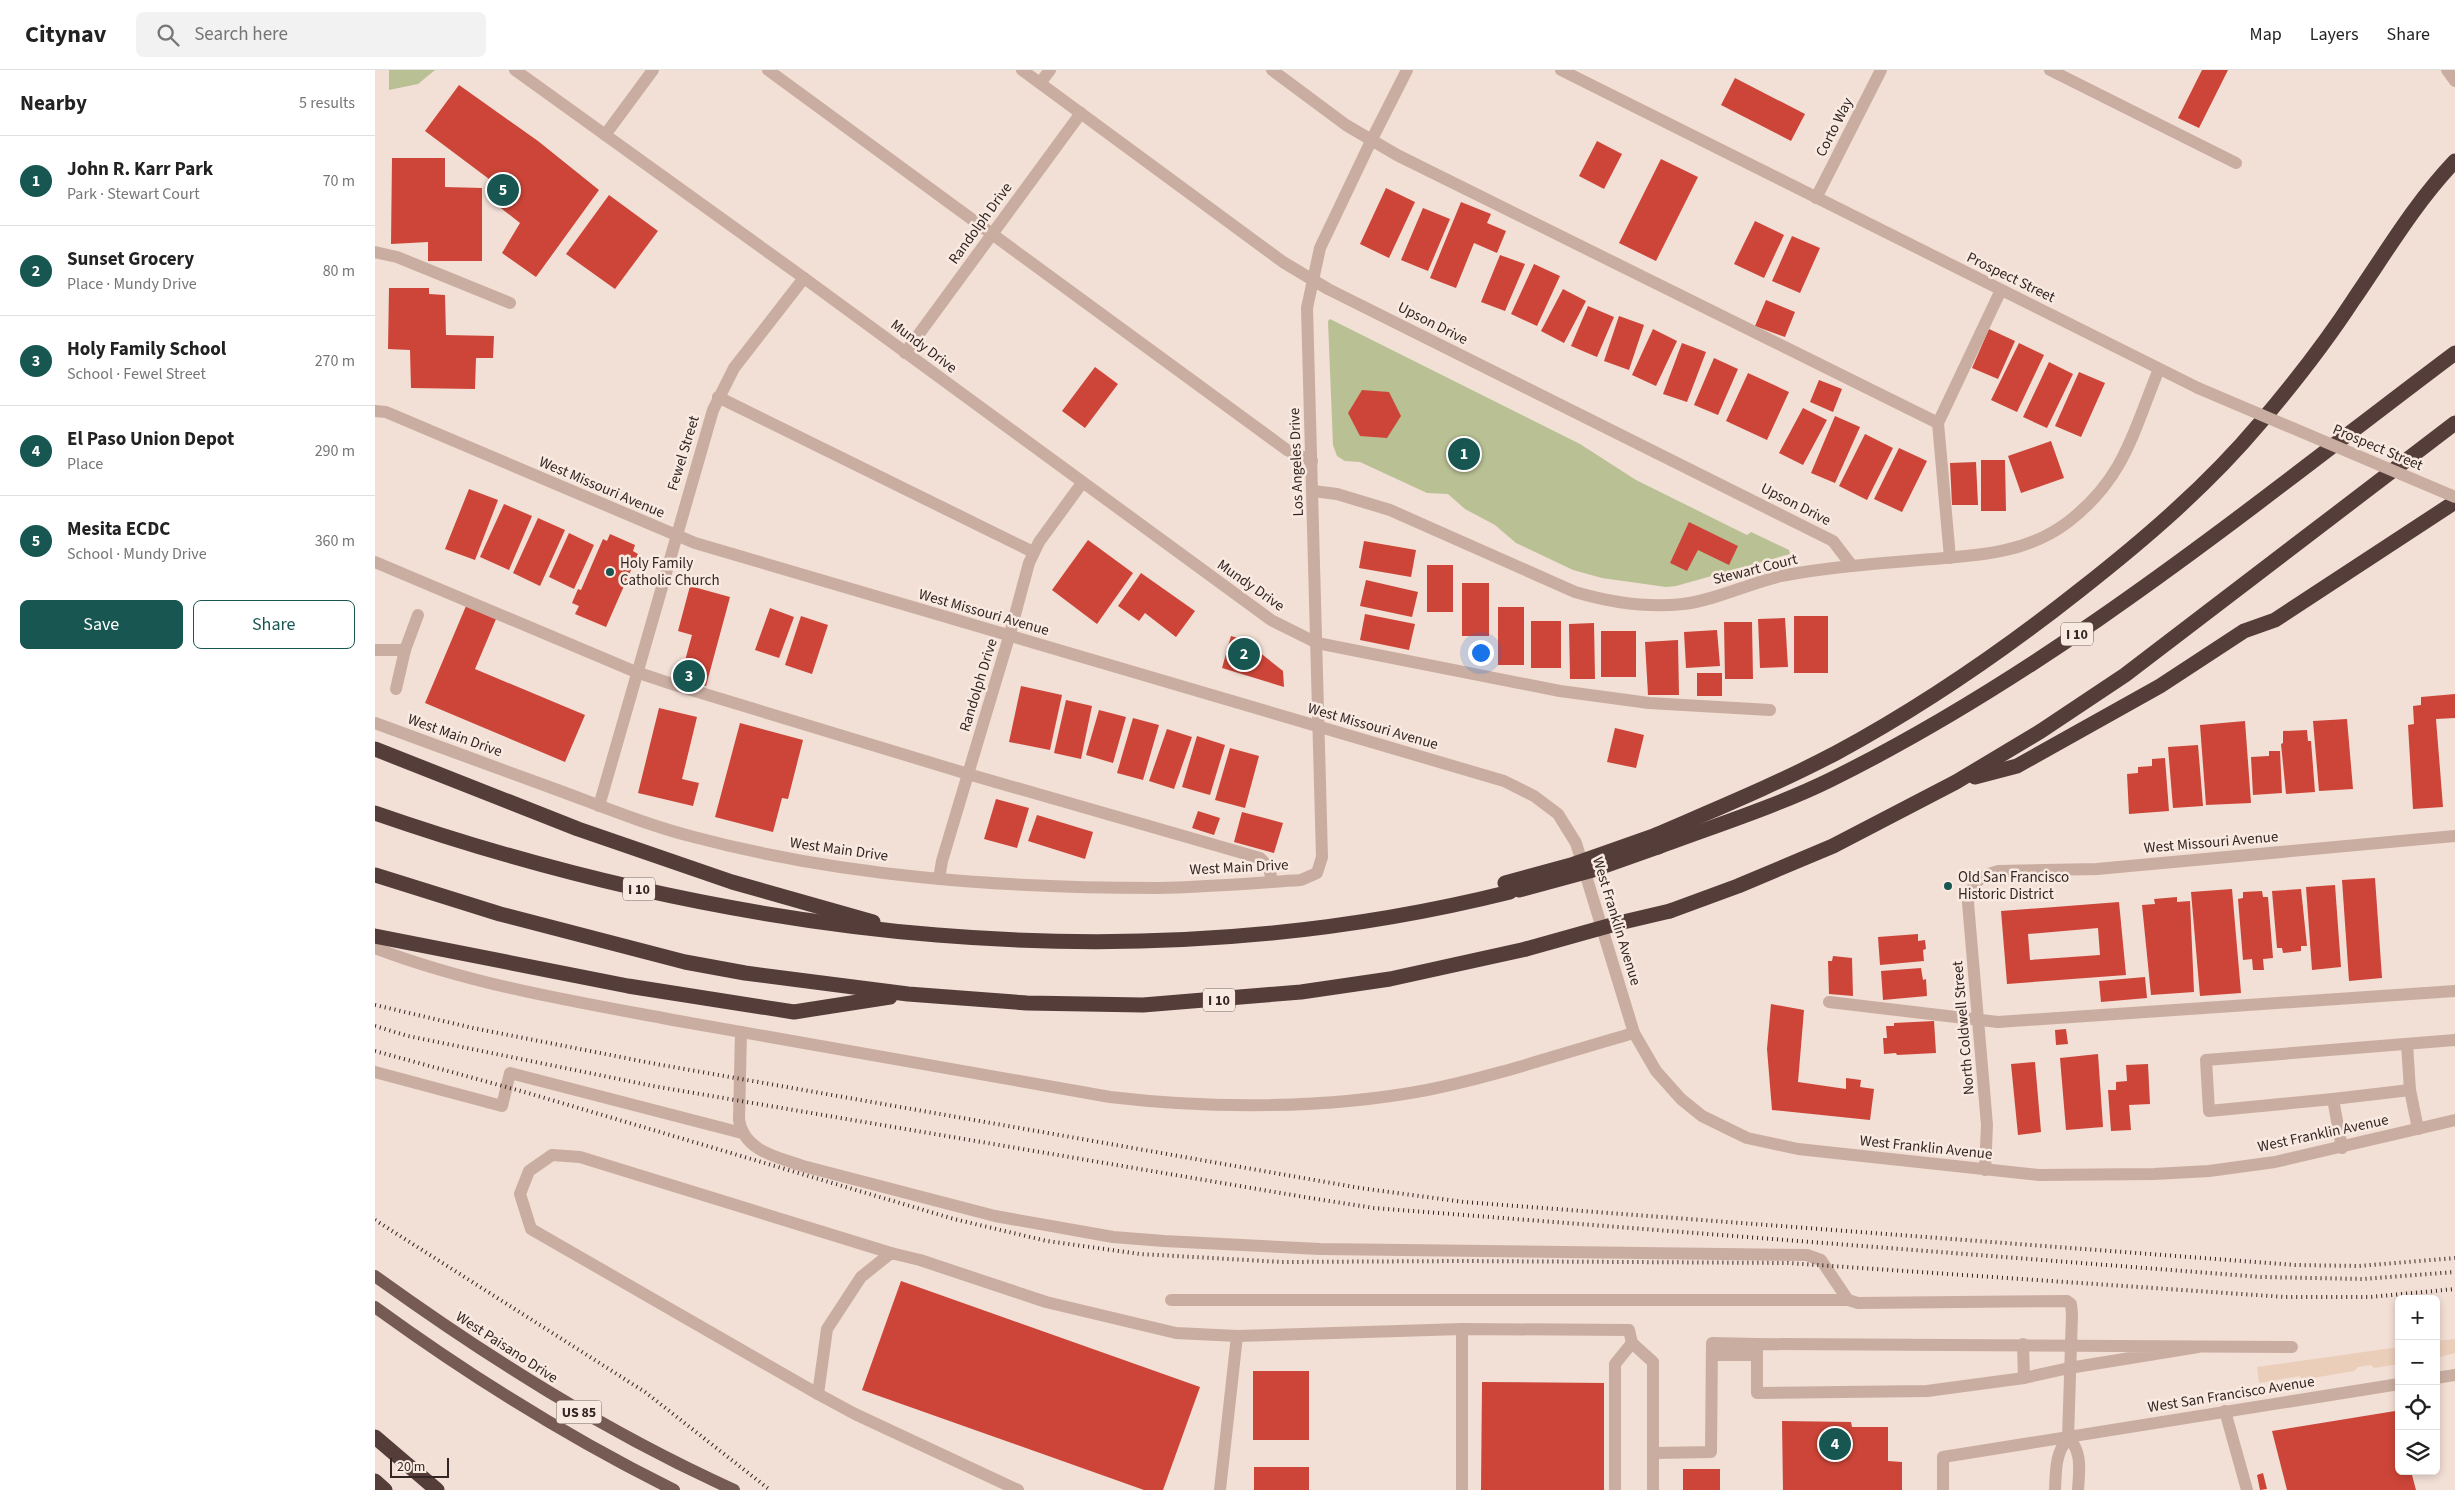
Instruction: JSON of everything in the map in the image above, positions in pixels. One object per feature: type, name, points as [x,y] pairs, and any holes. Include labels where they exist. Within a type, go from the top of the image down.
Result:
[{"type":"highway","points":[[1657,841],[1826,758],[1909,711],[1995,655],[2150,533],[2222,465],[2287,391],[2332,332],[2406,219],[2455,161]]},
{"type":"highway","name":"I 10","points":[[375,813],[517,857],[661,894],[769,916],[910,933],[1035,942],[1129,942],[1237,937],[1369,920],[1508,887],[1593,870],[1657,841],[1828,781],[1976,701],[2087,627],[2455,353]]},
{"type":"highway","name":"I 10","points":[[375,875],[500,914],[685,962],[745,973],[908,994],[1027,1003],[1143,1005],[1301,992],[1390,979],[1526,950],[1619,923],[1670,911],[1738,886],[1833,846],[1956,782],[2125,675],[2455,423]]},
{"type":"highway","points":[[1956,782],[2017,766],[2136,701],[2244,631],[2275,620],[2455,502]]},
{"type":"highway","points":[[375,749],[577,829],[677,864],[910,933]]},
{"type":"highway","points":[[375,936],[628,986],[794,1012],[908,994]]},
{"type":"highway","points":[[375,1437],[437,1490]]},
{"type":"highway","points":[[375,1481],[385,1490]]},
{"type":"main road","name":"West Paisano Drive","points":[[375,1276],[481,1351],[572,1408],[635,1443],[734,1490]]},
{"type":"main road","name":"US 85","points":[[375,1307],[419,1339],[550,1424],[625,1466],[674,1490]]},
{"type":"street","name":"Mundy Drive","points":[[515,70],[804,278],[1082,484],[1271,620],[1317,643],[1560,691],[1649,703],[1770,710]]},
{"type":"street","points":[[605,135],[653,70]]},
{"type":"street","points":[[768,70],[1287,450],[1312,461]]},
{"type":"street","name":"Upson Drive","points":[[1021,70],[1283,262],[1313,280],[1833,541],[1852,566]]},
{"type":"street","points":[[1040,84],[1050,70]]},
{"type":"street","points":[[1272,70],[1371,141],[1938,423]]},
{"type":"street","name":"Los Angeles Drive","points":[[1317,873],[1323,862],[1307,308],[1320,248],[1407,70]]},
{"type":"street","name":"Prospect Street","points":[[1561,70],[2159,369],[2199,388],[2455,497]]},
{"type":"street","name":"Corto Way","points":[[1816,198],[1881,70]]},
{"type":"street","points":[[2050,70],[2236,163]]},
{"type":"street","points":[[2447,70],[2455,80]]},
{"type":"street","name":"Randolph Drive","points":[[905,353],[1081,113]]},
{"type":"street","points":[[375,252],[397,257],[510,303]]},
{"type":"street","name":"Fewel Street","points":[[599,806],[675,536],[707,428],[718,398],[734,368],[804,278]]},
{"type":"street","points":[[1950,558],[1938,423],[2001,290]]},
{"type":"street","name":"Stewart Court","points":[[1313,491],[1337,494],[1390,510],[1575,592],[1601,599],[1653,605],[1685,604],[1781,576],[1852,566],[1991,554],[2025,545],[2066,524],[2107,485],[2125,455],[2159,369]]},
{"type":"street","points":[[718,398],[1033,552]]},
{"type":"street","name":"West Missouri Avenue","points":[[375,411],[386,412],[675,536],[714,550],[1504,781],[1534,796],[1558,814],[1576,843]]},
{"type":"street","name":"Randolph Drive","points":[[939,878],[967,774],[1033,552],[1082,484]]},
{"type":"street","points":[[375,562],[636,672],[967,774],[1260,858],[1269,867],[1272,882]]},
{"type":"street","points":[[396,689],[405,650],[418,614]]},
{"type":"street","points":[[375,650],[405,650]]},
{"type":"street","name":"West Main Drive","points":[[375,723],[599,806],[692,837],[762,854],[830,866],[939,878],[1063,886],[1159,888],[1301,880],[1317,873]]},
{"type":"street","name":"West Missouri Avenue","points":[[1974,884],[1983,875],[1998,871],[2097,869],[2455,836]]},
{"type":"street","name":"West Franklin Avenue","points":[[1576,843],[1635,1033],[1656,1071],[1681,1099],[1702,1116],[1747,1138],[1798,1149],[2039,1175],[2154,1174],[2275,1162],[2342,1148],[2455,1120]]},
{"type":"street","name":"North Coldwell Street","points":[[1974,884],[1969,892],[1967,903],[1987,1125],[1985,1170]]},
{"type":"street","points":[[375,948],[428,966],[521,989],[741,1032],[1110,1097],[1194,1104],[1281,1104],[1360,1099],[1425,1090],[1466,1081],[1635,1033]]},
{"type":"street","points":[[1829,1002],[1998,1022],[2455,991]]},
{"type":"street","points":[[741,1032],[739,1120],[742,1133],[746,1139],[763,1151],[803,1166],[995,1216],[1113,1236],[1164,1242],[1320,1249],[1807,1255],[1821,1260],[1848,1300]]},
{"type":"street","points":[[2410,1090],[2209,1111],[2206,1060],[2455,1040]]},
{"type":"street","points":[[2407,1044],[2410,1090],[2418,1129]]},
{"type":"street","points":[[375,1072],[502,1106],[510,1073],[742,1133]]},
{"type":"street","points":[[2333,1099],[2342,1148]]},
{"type":"street","points":[[1018,1490],[855,1414],[531,1229],[520,1194],[529,1172],[552,1155],[580,1157],[891,1253],[920,1260],[1046,1302],[1176,1333],[1237,1336],[1462,1329],[1629,1330],[1632,1343],[1653,1362],[1653,1490]]},
{"type":"street","points":[[818,1394],[827,1329],[861,1277],[891,1253]]},
{"type":"street","points":[[1171,1300],[1848,1300],[1857,1303],[2067,1301],[2071,1304],[2072,1314],[2068,1438],[2061,1446],[2056,1461],[2055,1490]]},
{"type":"street","points":[[1462,1329],[1462,1490]]},
{"type":"street","points":[[1220,1490],[1237,1336]]},
{"type":"street","points":[[1615,1490],[1615,1364],[1632,1343]]},
{"type":"street","points":[[1654,1453],[1711,1452],[1712,1343],[1757,1350],[2023,1344],[2198,1347],[2293,1346]]},
{"type":"street","points":[[2023,1344],[2024,1378]]},
{"type":"street","points":[[1757,1350],[1757,1393],[1927,1391],[2024,1378],[2069,1368],[2198,1347]]},
{"type":"street","points":[[2440,1377],[2455,1375]]},
{"type":"street","name":"West San Francisco Avenue","points":[[1943,1490],[1943,1456],[2068,1438],[2395,1385]]},
{"type":"street","points":[[2225,1411],[2247,1490]]},
{"type":"street","points":[[2068,1438],[2076,1444],[2079,1462],[2078,1490]]},
{"type":"green space","points":[[389,70],[435,70],[418,84],[389,90]]},
{"type":"green space","points":[[1330,319],[1580,444],[1636,480],[1747,535],[1751,532],[1789,550],[1790,554],[1676,586],[1666,587],[1602,578],[1573,570],[1516,543],[1495,525],[1465,509],[1448,494],[1427,493],[1360,462],[1345,461],[1337,456],[1333,445],[1328,321]]},
{"type":"shaded area","points":[[2455,1339],[2455,1353],[2440,1357],[2440,1341]]},
{"type":"shaded area","points":[[2395,1348],[2395,1365],[2374,1368],[2371,1365],[2358,1367],[2354,1371],[2301,1380],[2300,1376],[2259,1383],[2257,1367]]},
{"type":"building","points":[[2202,70],[2228,70],[2199,128],[2178,118]]},
{"type":"building","points":[[1735,78],[1805,114],[1791,141],[1721,105]]},
{"type":"building","points":[[459,85],[538,141],[599,190],[536,277],[502,253],[520,223],[492,201],[501,188],[425,131]]},
{"type":"building","points":[[1597,141],[1622,154],[1604,189],[1579,176]]},
{"type":"building","points":[[392,158],[445,158],[445,187],[482,188],[482,261],[428,261],[428,242],[391,244]]},
{"type":"building","points":[[1661,159],[1698,177],[1656,261],[1619,243]]},
{"type":"building","points":[[1386,188],[1415,202],[1389,258],[1360,244]]},
{"type":"building","points":[[609,195],[658,231],[615,289],[566,254]]},
{"type":"building","points":[[1461,202],[1491,214],[1487,223],[1506,231],[1497,253],[1474,243],[1456,288],[1430,278]]},
{"type":"building","points":[[1423,208],[1450,219],[1428,271],[1401,260]]},
{"type":"building","points":[[1755,221],[1784,235],[1764,278],[1734,264]]},
{"type":"building","points":[[1792,236],[1820,248],[1800,293],[1772,281]]},
{"type":"building","points":[[1500,255],[1525,264],[1505,311],[1481,302]]},
{"type":"building","points":[[1534,264],[1560,276],[1537,326],[1511,314]]},
{"type":"building","points":[[389,288],[429,288],[429,294],[445,295],[446,335],[494,336],[493,358],[476,358],[475,389],[411,388],[410,350],[388,349]]},
{"type":"building","points":[[1563,289],[1586,301],[1564,343],[1541,331]]},
{"type":"building","points":[[1766,300],[1795,312],[1785,337],[1755,326]]},
{"type":"building","points":[[1588,306],[1614,317],[1597,357],[1571,346]]},
{"type":"building","points":[[1619,316],[1644,325],[1629,370],[1604,361]]},
{"type":"building","points":[[1653,329],[1677,341],[1656,386],[1632,375]]},
{"type":"building","points":[[1989,329],[2015,341],[1998,379],[1972,368]]},
{"type":"building","points":[[1682,343],[1706,352],[1687,402],[1663,394]]},
{"type":"building","points":[[2019,343],[2044,355],[2017,412],[1991,400]]},
{"type":"building","points":[[1714,358],[1738,369],[1718,415],[1694,405]]},
{"type":"building","points":[[2049,362],[2073,374],[2047,428],[2023,417]]},
{"type":"building","points":[[1095,367],[1118,384],[1085,428],[1062,411]]},
{"type":"building","points":[[2079,372],[2105,383],[2081,437],[2055,426]]},
{"type":"building","points":[[1748,373],[1789,392],[1767,440],[1726,421]]},
{"type":"building","points":[[1819,380],[1842,389],[1833,412],[1810,402]]},
{"type":"building","points":[[1362,390],[1389,392],[1401,416],[1387,438],[1360,436],[1348,413]]},
{"type":"building","points":[[1803,408],[1827,420],[1803,465],[1779,453]]},
{"type":"building","points":[[1835,416],[1860,427],[1835,483],[1811,473]]},
{"type":"building","points":[[1865,434],[1893,448],[1867,500],[1839,486]]},
{"type":"building","points":[[2051,441],[2064,478],[2021,493],[2008,456]]},
{"type":"building","points":[[1899,448],[1927,461],[1902,512],[1874,499]]},
{"type":"building","points":[[1981,460],[2005,460],[2006,511],[1981,511]]},
{"type":"building","points":[[1976,462],[1978,505],[1952,505],[1950,463]]},
{"type":"building","points":[[469,489],[498,500],[475,560],[445,549]]},
{"type":"building","points":[[504,504],[532,516],[509,570],[480,557]]},
{"type":"building","points":[[538,518],[565,530],[540,586],[513,573]]},
{"type":"building","points":[[1689,522],[1738,546],[1729,565],[1698,550],[1687,571],[1670,563]]},
{"type":"building","points":[[569,533],[594,545],[574,589],[549,577]]},
{"type":"building","name":"Holy Family Catholic Church","points":[[610,534],[635,545],[633,551],[638,554],[606,627],[575,614],[579,606],[572,603],[578,589],[581,590],[603,539],[607,541]]},
{"type":"building","points":[[1088,540],[1133,573],[1097,624],[1052,590]]},
{"type":"building","points":[[1364,541],[1416,550],[1411,577],[1359,568]]},
{"type":"building","points":[[1427,565],[1453,565],[1453,612],[1427,612]]},
{"type":"building","points":[[1141,573],[1195,611],[1176,637],[1145,613],[1139,621],[1118,606]]},
{"type":"building","points":[[1366,580],[1418,592],[1412,617],[1360,606]]},
{"type":"building","points":[[1462,583],[1489,583],[1489,636],[1462,636]]},
{"type":"building","points":[[690,586],[730,597],[706,686],[680,679],[692,635],[678,631]]},
{"type":"building","points":[[466,606],[496,619],[475,669],[585,715],[565,762],[425,703]]},
{"type":"building","points":[[1498,607],[1524,607],[1524,665],[1498,665]]},
{"type":"building","points":[[770,608],[794,617],[779,658],[755,650]]},
{"type":"building","points":[[1365,614],[1415,624],[1409,650],[1360,640]]},
{"type":"building","points":[[801,616],[828,625],[812,674],[785,665]]},
{"type":"building","points":[[1794,616],[1828,616],[1828,673],[1794,673]]},
{"type":"building","points":[[1785,618],[1788,667],[1760,668],[1758,619]]},
{"type":"building","points":[[1531,621],[1561,621],[1561,668],[1531,668]]},
{"type":"building","points":[[1724,622],[1752,622],[1753,679],[1725,679]]},
{"type":"building","points":[[1594,623],[1595,679],[1570,679],[1569,624]]},
{"type":"building","points":[[1717,630],[1720,666],[1686,668],[1684,632]]},
{"type":"building","points":[[1601,631],[1636,631],[1636,677],[1601,677]]},
{"type":"building","points":[[1231,636],[1244,640],[1283,671],[1284,687],[1222,668]]},
{"type":"building","points":[[1678,640],[1679,695],[1648,695],[1645,642]]},
{"type":"building","points":[[1697,673],[1722,673],[1722,696],[1697,696]]},
{"type":"building","points":[[1021,686],[1062,695],[1050,750],[1009,742]]},
{"type":"building","points":[[2455,694],[2455,718],[2436,719],[2443,807],[2413,809],[2408,725],[2414,724],[2413,706],[2421,705],[2421,697]]},
{"type":"building","points":[[1066,700],[1092,706],[1081,759],[1054,753]]},
{"type":"building","points":[[659,708],[697,717],[682,779],[699,783],[693,806],[638,793]]},
{"type":"building","points":[[1099,710],[1126,717],[1113,763],[1086,755]]},
{"type":"building","points":[[1133,718],[1159,725],[1143,780],[1117,773]]},
{"type":"building","points":[[2347,719],[2353,789],[2319,791],[2313,721]]},
{"type":"building","points":[[2245,721],[2251,803],[2206,805],[2200,725]]},
{"type":"building","points":[[740,723],[803,740],[788,799],[782,798],[773,832],[715,817]]},
{"type":"building","points":[[1615,728],[1644,735],[1636,768],[1607,762]]},
{"type":"building","points":[[1167,729],[1192,737],[1174,789],[1149,781]]},
{"type":"building","points":[[2307,730],[2308,741],[2311,741],[2315,792],[2286,794],[2281,744],[2283,743],[2283,731]]},
{"type":"building","points":[[1197,736],[1225,745],[1210,795],[1182,787]]},
{"type":"building","points":[[2198,745],[2203,806],[2173,808],[2168,747]]},
{"type":"building","points":[[1230,748],[1259,756],[1245,808],[1215,800]]},
{"type":"building","points":[[2269,751],[2280,751],[2282,793],[2253,795],[2251,757],[2269,756]]},
{"type":"building","points":[[2165,758],[2169,811],[2129,814],[2127,774],[2138,773],[2138,767],[2152,766],[2152,759]]},
{"type":"building","points":[[996,799],[1029,808],[1017,848],[984,839]]},
{"type":"building","points":[[1198,811],[1220,818],[1214,835],[1192,828]]},
{"type":"building","points":[[1242,812],[1283,823],[1274,853],[1234,842]]},
{"type":"building","points":[[1037,815],[1093,832],[1085,859],[1028,841]]},
{"type":"building","points":[[2375,878],[2382,978],[2349,981],[2342,880]]},
{"type":"building","points":[[2335,885],[2341,967],[2312,970],[2306,887]]},
{"type":"building","points":[[2232,889],[2241,993],[2200,996],[2191,892]]},
{"type":"building","points":[[2301,889],[2307,946],[2301,946],[2301,951],[2283,953],[2282,948],[2277,948],[2272,891]]},
{"type":"building","points":[[2262,891],[2263,897],[2268,897],[2273,958],[2263,959],[2264,970],[2253,970],[2252,959],[2243,960],[2238,899],[2243,898],[2243,892]]},
{"type":"building","points":[[2177,897],[2177,902],[2190,901],[2194,992],[2151,995],[2142,905],[2155,904],[2154,899]]},
{"type":"building","points":[[2119,902],[2126,975],[2007,984],[2001,911]],"holes":[[[2098,928],[2100,955],[2030,960],[2028,934]]]},
{"type":"building","points":[[1918,934],[1918,941],[1925,940],[1926,949],[1923,950],[1924,961],[1880,965],[1878,937]]},
{"type":"building","points":[[1833,956],[1852,958],[1853,996],[1829,994],[1828,961],[1832,961]]},
{"type":"building","points":[[1921,968],[1923,980],[1926,979],[1927,996],[1883,1000],[1881,971]]},
{"type":"building","points":[[2145,977],[2147,998],[2101,1002],[2099,981]]},
{"type":"building","points":[[1771,1004],[1804,1010],[1798,1082],[1846,1089],[1846,1078],[1861,1080],[1860,1087],[1874,1089],[1870,1120],[1772,1110],[1767,1049]]},
{"type":"building","points":[[1934,1021],[1936,1053],[1884,1054],[1883,1038],[1887,1038],[1886,1026],[1894,1026],[1894,1023]]},
{"type":"building","points":[[2066,1029],[2068,1044],[2056,1045],[2055,1030]]},
{"type":"building","points":[[2098,1054],[2103,1127],[2066,1130],[2060,1058]]},
{"type":"building","points":[[2035,1062],[2041,1132],[2018,1135],[2011,1064]]},
{"type":"building","points":[[2148,1064],[2150,1104],[2129,1105],[2131,1130],[2111,1131],[2108,1090],[2116,1090],[2116,1082],[2127,1081],[2126,1065]]},
{"type":"building","points":[[901,1281],[1200,1387],[1163,1490],[1144,1490],[862,1390]]},
{"type":"building","points":[[1253,1371],[1309,1371],[1309,1440],[1253,1440]]},
{"type":"building","points":[[1482,1382],[1604,1383],[1604,1490],[1481,1490]]},
{"type":"building","points":[[2395,1411],[2395,1475],[2412,1475],[2416,1490],[2287,1490],[2272,1431]]},
{"type":"building","points":[[1782,1421],[1851,1422],[1852,1427],[1888,1427],[1888,1461],[1902,1462],[1902,1490],[1783,1490]]},
{"type":"building","points":[[1254,1467],[1309,1467],[1309,1490],[1254,1490]]},
{"type":"building","points":[[1683,1469],[1720,1469],[1720,1490],[1683,1490]]},
{"type":"building","points":[[2263,1473],[2267,1489],[2260,1490],[2257,1475]]},
{"type":"railway","points":[[375,1005],[473,1028],[656,1064],[1360,1188],[1464,1202],[2295,1265],[2359,1266],[2455,1258]]},
{"type":"railway","points":[[375,1026],[408,1036],[653,1086],[1374,1208],[2261,1277],[2363,1279],[2455,1272]]},
{"type":"railway","points":[[375,1051],[528,1093],[954,1219],[1047,1241],[1140,1254],[1282,1262],[1788,1263],[2285,1297],[2370,1297],[2455,1289]]},
{"type":"railway","points":[[375,1220],[645,1392],[770,1490]]},
{"type":"place","name":"Mesita ECDC","points":[[503,190]]},
{"type":"place","name":"John R. Karr Park","points":[[1464,454]]},
{"type":"place","name":"Holy Family Catholic Church","points":[[610,572]]},
{"type":"place","name":"Sunset Grocery","points":[[1244,654]]},
{"type":"place","name":"Holy Family School","points":[[689,676]]},
{"type":"place","name":"Old San Francisco Historic District","points":[[1948,886]]},
{"type":"place","name":"El Paso Union Depot","points":[[1835,1444]]}]
